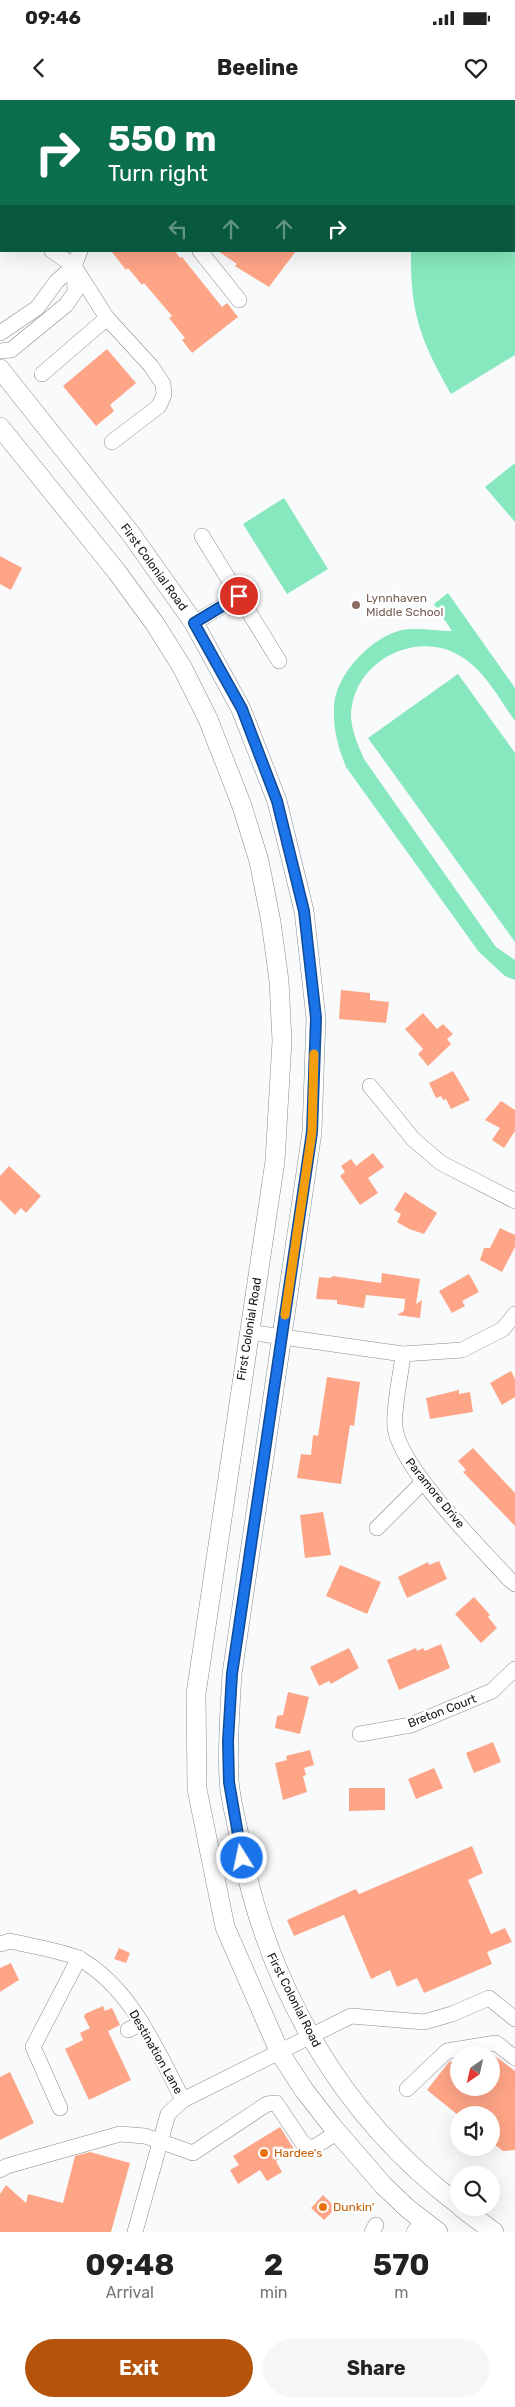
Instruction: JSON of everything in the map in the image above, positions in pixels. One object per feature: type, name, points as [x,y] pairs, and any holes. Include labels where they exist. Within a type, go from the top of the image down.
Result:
[{"type":"main road","name":"First Colonial Road","points":[[0,369],[131,534],[194,623],[242,709],[274,792],[304,911],[316,1018],[312,1132],[232,1674],[228,1741],[229,1782],[246,1878],[270,1956],[310,2038],[380,2134],[450,2198]]},
{"type":"main road","name":"First Colonial Road","points":[[0,428],[117,572],[155,624],[182,668],[208,719],[242,806],[259,861],[279,981],[282,1040],[275,1160],[248,1332],[196,1694],[197,1789],[225,1927],[280,2052],[304,2090],[383,2185],[407,2208],[418,2226],[438,2232]]},
{"type":"main road","name":"First Colonial Road","points":[[473,2216],[494,2232]]},
{"type":"street","points":[[53,252],[74,266],[108,318],[151,366],[163,384],[164,395],[159,406],[112,442]]},
{"type":"street","points":[[0,351],[11,350],[66,305],[75,292],[74,266],[80,252]]},
{"type":"street","points":[[202,252],[239,300]]},
{"type":"street","points":[[0,333],[37,308],[57,281],[74,266]]},
{"type":"street","points":[[42,374],[108,318]]},
{"type":"street","points":[[202,536],[279,661]]},
{"type":"street","points":[[194,623],[239,596]]},
{"type":"street","points":[[370,1086],[413,1139],[441,1164],[515,1201]]},
{"type":"street","points":[[248,1332],[403,1354],[462,1350],[503,1329],[515,1314]]},
{"type":"street","name":"Paramore Drive","points":[[403,1354],[395,1427],[401,1451],[423,1482],[508,1580],[515,1584]]},
{"type":"street","points":[[377,1528],[423,1482]]},
{"type":"street","name":"Breton Court","points":[[360,1734],[411,1724],[492,1691],[515,1669]]},
{"type":"street","name":"Destination Lane","points":[[0,1944],[10,1941],[79,1958],[112,1982],[142,2023],[183,2100]]},
{"type":"street","points":[[60,2108],[33,2047],[79,1958]]},
{"type":"street","name":"Destination Lane","points":[[135,2232],[168,2114],[183,2100],[351,2016],[424,2022],[452,2014],[489,1998],[515,2019]]},
{"type":"street","points":[[128,2030],[142,2023]]},
{"type":"street","points":[[407,2089],[448,2051],[496,2042],[515,2058]]},
{"type":"street","points":[[0,2170],[7,2166],[120,2134],[145,2136],[160,2143],[193,2153],[267,2104],[276,2103],[302,2142],[311,2149],[338,2132]]},
{"type":"green space","points":[[411,252],[515,252],[515,355],[451,394],[432,358],[419,326],[415,310]]},
{"type":"green space","points":[[515,463],[515,522],[485,487]]},
{"type":"green space","points":[[284,498],[328,569],[287,594],[243,524]]},
{"type":"green space","points":[[448,593],[515,688],[515,721],[492,686],[470,663],[446,649],[428,646],[411,648],[395,653],[367,673],[358,688],[352,705],[352,726],[364,759],[496,947],[515,960],[515,980],[505,976],[479,952],[346,767],[335,730],[334,707],[336,695],[348,670],[357,659],[378,640],[402,630],[452,631],[434,604]]},
{"type":"green space","points":[[458,674],[515,753],[515,942],[368,738]]},
{"type":"building","points":[[112,252],[176,252],[180,258],[182,257],[222,307],[227,303],[238,317],[192,353],[182,340],[185,338],[169,318],[172,316],[144,283],[142,285],[128,268],[126,270]]},
{"type":"building","points":[[219,252],[295,252],[269,287],[235,266],[237,264]]},
{"type":"building","points":[[107,349],[136,383],[110,405],[114,411],[96,426],[63,386]]},
{"type":"building","points":[[0,556],[22,568],[11,590],[0,584]]},
{"type":"building","points":[[341,990],[370,993],[370,1000],[389,1002],[386,1023],[339,1019]]},
{"type":"building","points":[[423,1013],[437,1029],[443,1024],[453,1034],[447,1039],[451,1044],[428,1066],[418,1054],[423,1049],[405,1029]]},
{"type":"building","points":[[453,1071],[470,1100],[451,1109],[446,1099],[443,1100],[441,1096],[436,1098],[429,1083]]},
{"type":"building","points":[[501,1101],[515,1110],[515,1131],[504,1148],[492,1140],[500,1128],[485,1120]]},
{"type":"building","points":[[373,1153],[384,1167],[368,1178],[378,1193],[360,1205],[340,1176],[345,1172],[341,1166],[351,1159],[356,1166]]},
{"type":"building","points":[[9,1166],[41,1196],[26,1213],[21,1208],[15,1215],[0,1200],[0,1176]]},
{"type":"building","points":[[405,1192],[437,1213],[424,1234],[409,1229],[397,1222],[401,1214],[394,1210]]},
{"type":"building","points":[[500,1228],[515,1235],[515,1247],[502,1272],[480,1260],[484,1248],[490,1248]]},
{"type":"building","points":[[382,1273],[420,1279],[416,1304],[422,1300],[420,1318],[397,1315],[404,1311],[405,1299],[366,1295],[364,1308],[337,1304],[337,1300],[316,1299],[319,1277],[330,1278],[333,1276],[381,1283]]},
{"type":"building","points":[[469,1274],[479,1292],[462,1301],[465,1306],[452,1313],[439,1291]]},
{"type":"building","points":[[511,1371],[515,1379],[515,1397],[502,1405],[490,1383]]},
{"type":"building","points":[[327,1377],[360,1382],[354,1426],[350,1425],[341,1484],[297,1478],[301,1454],[311,1455],[313,1435],[318,1436]]},
{"type":"building","points":[[459,1390],[459,1394],[470,1392],[473,1412],[430,1419],[426,1398]]},
{"type":"building","points":[[473,1448],[515,1493],[515,1526],[463,1472],[466,1470],[458,1461]]},
{"type":"building","points":[[323,1512],[331,1555],[305,1558],[300,1515]]},
{"type":"building","points":[[439,1561],[447,1579],[407,1598],[398,1577],[428,1562],[429,1565]]},
{"type":"building","points":[[340,1565],[381,1582],[367,1614],[326,1596]]},
{"type":"building","points":[[474,1597],[490,1615],[488,1617],[497,1628],[481,1643],[455,1614]]},
{"type":"building","points":[[441,1644],[450,1668],[399,1690],[387,1660],[416,1648],[417,1651],[423,1648],[425,1651]]},
{"type":"building","points":[[349,1648],[359,1668],[331,1684],[329,1681],[319,1686],[310,1667]]},
{"type":"building","points":[[288,1692],[309,1697],[300,1734],[275,1728],[277,1716],[283,1715]]},
{"type":"building","points":[[493,1742],[501,1762],[474,1773],[466,1753]]},
{"type":"building","points":[[310,1750],[314,1765],[304,1768],[306,1775],[303,1776],[307,1792],[283,1800],[275,1763],[287,1760],[286,1756]]},
{"type":"building","points":[[434,1768],[443,1788],[416,1799],[408,1779]]},
{"type":"building","points":[[349,1788],[385,1788],[385,1810],[349,1811]]},
{"type":"building","points":[[472,1846],[483,1873],[468,1880],[491,1934],[505,1928],[512,1942],[487,1952],[492,1964],[424,1993],[417,1978],[397,1987],[390,1970],[371,1979],[344,1915],[294,1936],[287,1920],[356,1889],[359,1894]]},
{"type":"building","points":[[119,1948],[130,1953],[126,1963],[114,1959]]},
{"type":"building","points":[[11,1963],[19,1980],[0,1992],[0,1968]]},
{"type":"building","points":[[103,2006],[105,2011],[112,2008],[120,2025],[108,2031],[131,2080],[89,2100],[65,2049],[83,2040],[80,2033],[90,2028],[84,2017],[85,2014]]},
{"type":"building","points":[[500,2060],[515,2071],[515,2150],[503,2151],[500,2149],[500,2106],[450,2106],[450,2109],[427,2090],[449,2062],[450,2096],[500,2096]]},
{"type":"building","points":[[10,2072],[34,2123],[0,2140],[0,2077]]},
{"type":"building","name":"Hardee's","points":[[280,2127],[294,2149],[276,2161],[282,2172],[267,2181],[260,2170],[238,2184],[230,2170],[239,2165],[233,2156]]},
{"type":"building","points":[[90,2152],[130,2163],[111,2232],[0,2232],[0,2194],[6,2185],[26,2203],[28,2194],[63,2203],[75,2156]]},
{"type":"building","name":"Dunkin'","points":[[323,2195],[336,2208],[324,2220],[311,2208]]},
{"type":"slow traffic","points":[[285,1315],[312,1132],[314,1054]]},
{"type":"place","name":"Lynnhaven Middle School","points":[[356,605]]},
{"type":"place","name":"Hardee's","points":[[264,2153]]},
{"type":"place","name":"Dunkin'","points":[[323,2207]]},
{"type":"route","points":[[239,596],[194,623],[242,709],[277,801],[304,911],[316,1018],[312,1132],[232,1674],[228,1741],[229,1782],[242,1858]]}]
